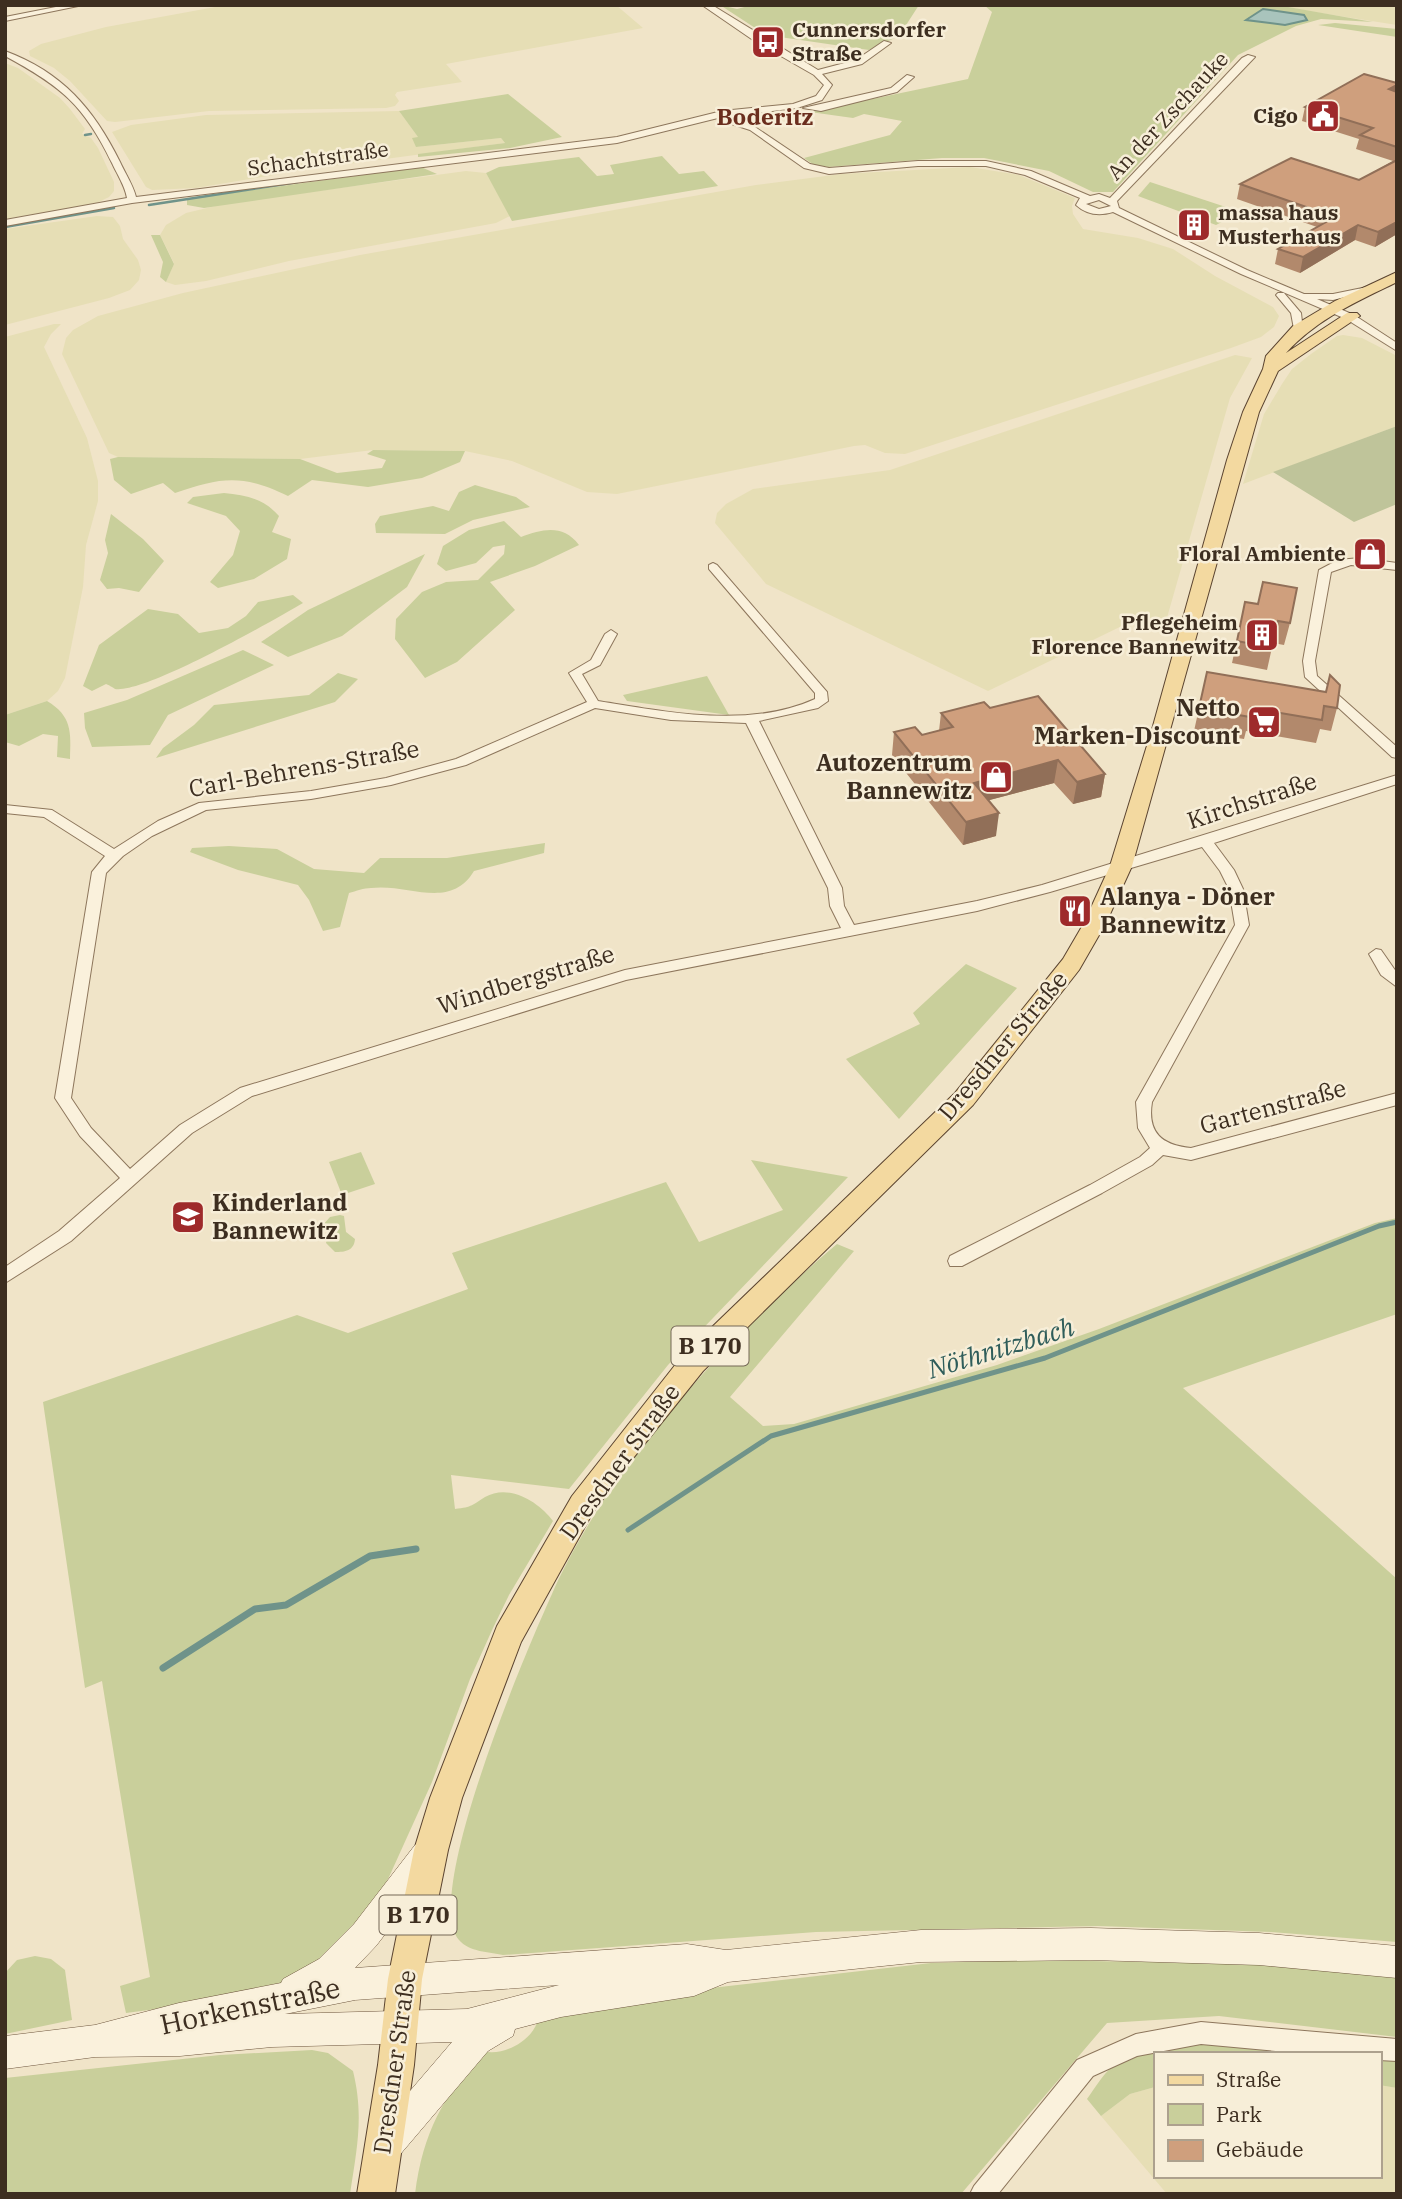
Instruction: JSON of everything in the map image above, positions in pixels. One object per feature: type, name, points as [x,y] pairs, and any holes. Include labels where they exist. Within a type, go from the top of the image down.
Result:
[{"type":"main road","name":"B 170","points":[[1271,369],[1374,287],[1397,276]]},
{"type":"main road","name":"B 170","points":[[1121,866],[1167,713],[1236,460],[1251,412],[1271,369],[1274,356],[1299,329],[1397,293]]},
{"type":"main road","name":"Dresdner Straße","points":[[376,2194],[405,1979],[431,1850],[446,1798],[508,1636],[582,1506],[624,1448],[693,1363],[964,1099],[1071,964],[1095,923],[1121,866]]},
{"type":"main road","points":[[276,2000],[330,1970],[356,1944],[431,1850]]},
{"type":"main road","points":[[384,2147],[476,2039],[515,2015],[561,2001],[694,1980],[726,1966],[921,1947],[1091,1944],[1259,1949],[1397,1962]]},
{"type":"main road","name":"Horkenstraße","points":[[95,2041],[178,2019],[355,1984],[687,1960],[726,1966]]},
{"type":"main road","name":"Horkenstraße","points":[[5,2053],[95,2041],[180,2040],[272,2031],[467,2025],[515,2015]]},
{"type":"street","points":[[5,19],[79,5]]},
{"type":"street","points":[[706,5],[755,38],[813,71],[828,85],[826,92],[819,98],[794,106]]},
{"type":"street","points":[[813,71],[859,62],[887,43]]},
{"type":"street","points":[[5,52],[45,75],[87,111],[131,193],[131,201]]},
{"type":"street","name":"An der Zschauke","points":[[1113,205],[1245,60],[1251,57]]},
{"type":"street","points":[[700,120],[794,106],[821,108],[894,90],[910,77]]},
{"type":"street","points":[[743,123],[742,115],[748,111]]},
{"type":"street","points":[[700,120],[743,123],[807,166],[821,170],[943,164],[995,165],[1041,178],[1087,198],[1081,203],[1089,210],[1103,212],[1113,205],[1244,272],[1294,293],[1397,349]]},
{"type":"street","name":"Schachtstraße","points":[[5,223],[131,201],[636,135],[700,120]]},
{"type":"street","points":[[1244,272],[1281,295],[1336,316]]},
{"type":"street","points":[[1294,293],[1333,297],[1374,287]]},
{"type":"street","points":[[1281,295],[1296,313],[1299,329]]},
{"type":"street","points":[[1397,568],[1348,560],[1333,564],[1325,570],[1309,661],[1311,677],[1397,754]]},
{"type":"street","points":[[611,634],[596,662],[575,673],[594,704],[671,716],[751,719],[822,701],[821,692],[713,567]]},
{"type":"street","name":"Carl-Behrens-Straße","points":[[131,1178],[92,1143],[76,1123],[63,1098],[99,872],[113,855],[187,811],[204,806],[311,795],[374,784],[461,762],[594,704]]},
{"type":"street","points":[[751,719],[835,888],[837,906],[849,930]]},
{"type":"street","name":"Kirchstraße","points":[[1121,866],[1397,779]]},
{"type":"street","points":[[5,809],[47,813],[113,855]]},
{"type":"street","points":[[956,1261],[1096,1189],[1146,1161],[1161,1148],[1145,1124],[1141,1113],[1144,1102],[1242,925],[1242,904],[1237,887],[1205,841]]},
{"type":"street","name":"Windbergstraße","points":[[5,1276],[65,1236],[186,1129],[223,1105],[255,1089],[625,975],[977,906],[1121,866]]},
{"type":"street","points":[[1376,954],[1386,971],[1397,982]]},
{"type":"street","name":"Gartenstraße","points":[[1161,1148],[1191,1154],[1206,1152],[1397,1099]]},
{"type":"street","points":[[982,2194],[1085,2068],[1136,2045],[1200,2033],[1397,2050]]},
{"type":"shaded area","points":[[226,5],[616,5],[643,28],[446,64],[462,82],[397,92],[395,95],[399,101],[395,106],[386,108],[209,111],[115,122],[107,121],[70,81],[54,68],[30,56],[29,51],[41,44],[106,27]]},
{"type":"shaded area","points":[[1277,5],[1397,5],[1397,25],[1314,12]]},
{"type":"shaded area","points":[[5,63],[18,68],[60,98],[70,109],[85,129],[82,134],[91,138],[98,148],[114,182],[114,191],[109,197],[95,204],[5,219]]},
{"type":"shaded area","points":[[399,111],[419,138],[416,147],[501,138],[505,143],[303,170],[196,188],[152,190],[146,187],[112,132],[131,125],[206,115]]},
{"type":"shaded area","points":[[970,167],[1019,175],[1075,198],[1073,214],[1083,229],[1138,238],[1173,249],[1215,276],[1273,307],[1279,316],[1274,327],[1261,337],[1231,348],[905,454],[885,453],[865,445],[854,446],[617,494],[587,492],[512,461],[465,451],[373,450],[300,459],[118,457],[109,453],[62,354],[66,338],[73,330],[98,316],[183,293],[360,255],[756,185],[841,174]]},
{"type":"shaded area","points":[[466,171],[486,173],[510,216],[496,223],[289,261],[206,281],[175,285],[166,282],[174,263],[160,235],[166,225],[186,213],[228,203]]},
{"type":"shaded area","points":[[97,216],[113,217],[120,226],[123,239],[138,260],[141,270],[139,280],[130,290],[109,298],[5,325],[5,229]]},
{"type":"shaded area","points":[[61,324],[44,347],[87,438],[98,481],[98,501],[86,545],[83,587],[65,678],[58,691],[47,701],[5,715],[5,337]]},
{"type":"shaded area","points":[[1337,336],[1362,338],[1397,356],[1397,426],[1243,484],[1264,414],[1292,369]]},
{"type":"shaded area","points":[[1235,355],[1252,358],[1230,398],[1164,628],[1130,622],[988,691],[766,584],[715,523],[717,513],[726,504],[753,489],[890,470]]},
{"type":"shaded area","points":[[1381,2085],[1397,2088],[1397,2194],[1167,2194],[1101,2116],[1130,2094],[1154,2087],[1154,2178],[1381,2178]]},
{"type":"green space","points":[[720,5],[737,9],[752,5],[919,5],[899,36],[869,50],[766,35]]},
{"type":"green space","points":[[984,5],[1277,5],[1373,22],[1321,19],[1296,26],[1238,55],[1113,192],[1093,192],[1049,171],[984,158],[942,158],[828,167],[814,165],[804,158],[890,135],[902,121],[864,114],[853,118],[810,112],[968,79],[992,12]]},
{"type":"green space","points":[[1335,23],[1397,29],[1397,37],[1318,25]]},
{"type":"green space","points":[[508,94],[562,137],[510,148],[418,157],[418,154],[505,143],[501,138],[416,147],[412,138],[418,137],[399,111]]},
{"type":"green space","points":[[662,156],[679,174],[704,171],[718,186],[512,221],[486,173],[499,167],[579,157],[597,176],[614,174],[610,165]]},
{"type":"green space","points":[[421,167],[437,174],[204,208],[187,205],[187,199]]},
{"type":"green space","points":[[1150,182],[1241,212],[1216,225],[1138,196]]},
{"type":"green space","points":[[151,235],[160,235],[174,264],[166,282],[160,277],[163,262]]},
{"type":"green space","points":[[1397,426],[1397,504],[1354,522],[1273,472]]},
{"type":"green space","points":[[373,450],[465,451],[460,462],[422,478],[368,487],[312,480],[288,496],[258,484],[232,480],[175,493],[163,483],[131,494],[114,480],[110,459],[300,459],[337,473],[382,468],[386,460],[367,454]]},
{"type":"green space","points":[[475,485],[516,497],[530,507],[473,520],[445,534],[376,533],[375,524],[380,516],[433,506],[449,511],[459,492]]},
{"type":"green space","points":[[224,493],[247,497],[267,506],[279,516],[272,532],[291,539],[287,559],[254,579],[218,588],[210,582],[233,555],[240,531],[226,516],[187,503],[193,497]]},
{"type":"green space","points":[[111,514],[143,539],[164,561],[139,592],[119,588],[107,589],[100,580],[108,553],[105,540]]},
{"type":"green space","points":[[504,521],[521,537],[552,530],[566,534],[579,545],[535,566],[490,582],[515,610],[457,662],[425,678],[395,639],[396,619],[422,592],[446,582],[478,580],[504,554],[505,545],[493,547],[476,563],[446,571],[437,564],[443,546],[469,530]]},
{"type":"green space","points":[[425,554],[407,587],[342,636],[288,657],[261,642],[308,610]]},
{"type":"green space","points":[[293,595],[303,603],[179,669],[130,687],[115,689],[106,684],[92,691],[83,686],[99,645],[148,609],[178,614],[199,633],[228,628],[246,616],[258,602]]},
{"type":"green space","points":[[243,650],[274,665],[168,715],[150,745],[92,747],[85,728],[84,713],[127,700]]},
{"type":"green space","points":[[338,673],[358,679],[335,702],[156,758],[163,748],[194,725],[214,705],[309,695]]},
{"type":"green space","points":[[707,676],[729,715],[627,701],[623,695]]},
{"type":"green space","points":[[47,701],[66,719],[70,759],[57,757],[58,736],[43,734],[19,746],[5,742],[5,715]]},
{"type":"green space","points":[[545,843],[544,853],[474,871],[464,883],[453,890],[427,893],[385,887],[366,888],[349,893],[340,927],[323,931],[309,900],[298,885],[238,870],[190,852],[192,848],[229,846],[277,849],[314,869],[364,873],[380,858],[447,858]]},
{"type":"green space","points":[[966,964],[1017,988],[899,1119],[846,1059],[920,1024],[913,1013]]},
{"type":"green space","points":[[361,1152],[375,1184],[342,1195],[329,1162]]},
{"type":"green space","points":[[751,1160],[848,1177],[668,1365],[569,1489],[451,1475],[455,1509],[475,1504],[494,1493],[513,1493],[532,1501],[553,1521],[509,1595],[493,1628],[470,1679],[432,1782],[389,1877],[372,1907],[317,1965],[283,1983],[187,2005],[126,2013],[120,1986],[150,1977],[102,1681],[85,1688],[43,1402],[297,1315],[348,1333],[468,1289],[452,1253],[666,1182],[699,1242],[783,1210]]},
{"type":"green space","points":[[344,1216],[346,1232],[355,1239],[351,1248],[335,1252],[326,1243],[328,1234],[323,1225],[330,1217]]},
{"type":"green space","points":[[1397,1218],[1397,1314],[1183,1388],[1397,1579],[1397,1942],[1271,1932],[1098,1926],[816,1932],[503,1955],[474,1949],[459,1940],[451,1915],[454,1875],[465,1825],[482,1770],[522,1664],[572,1554],[612,1488],[662,1421],[746,1328],[837,1244],[854,1251],[730,1397],[763,1426],[794,1424],[997,1365],[1099,1329],[1375,1223]]},
{"type":"green space","points":[[35,1956],[51,1959],[65,1970],[72,2020],[5,2034],[5,1973],[17,1960]]},
{"type":"green space","points":[[1034,1960],[1257,1964],[1397,1976],[1397,2037],[1219,2016],[1107,2023],[961,2194],[415,2194],[429,2134],[457,2084],[483,2051],[499,2051],[516,2045],[531,2034],[538,2019],[640,1996],[931,1963]]},
{"type":"green space","points":[[1236,2042],[1337,2052],[1154,2052],[1154,2087],[1130,2094],[1101,2116],[1087,2099],[1114,2065],[1126,2057],[1172,2045]]},
{"type":"green space","points":[[312,2050],[328,2053],[353,2071],[359,2118],[350,2194],[5,2194],[5,2078],[220,2055]]},
{"type":"green space","points":[[1381,2057],[1397,2059],[1397,2088],[1381,2085]]},
{"type":"water","points":[[1263,9],[1304,15],[1307,20],[1285,25],[1246,20]]},
{"type":"building","points":[[1364,74],[1397,83],[1389,89],[1397,92],[1397,147],[1360,135],[1373,128],[1305,107]]},
{"type":"building","points":[[1291,158],[1359,180],[1397,160],[1397,222],[1378,232],[1358,225],[1303,257],[1278,249],[1335,217],[1240,184]]},
{"type":"building","points":[[1263,582],[1297,588],[1290,623],[1278,621],[1272,648],[1237,641],[1245,602],[1258,604]]},
{"type":"building","points":[[1207,672],[1326,692],[1330,675],[1340,685],[1337,708],[1324,706],[1322,720],[1251,708],[1250,717],[1199,708]]},
{"type":"building","points":[[1038,696],[1105,774],[1077,782],[1058,760],[974,783],[999,813],[966,822],[894,732],[915,727],[922,735],[953,727],[941,713],[984,702],[990,708]]},
{"type":"waterway","points":[[85,135],[91,134]]},
{"type":"waterway","points":[[149,205],[298,182]]},
{"type":"waterway","points":[[5,227],[114,208]]},
{"type":"waterway","name":"Nöthnitzbach","points":[[628,1530],[771,1436],[1045,1358],[1379,1226],[1397,1222]]},
{"type":"waterway","name":"Nöthnitzbach","points":[[163,1668],[255,1609],[286,1605],[370,1556],[416,1549]]},
{"type":"place","name":"Cunnersdorfer Straße","points":[[768,42]]},
{"type":"place","name":"Cigo","points":[[1323,116]]},
{"type":"place","name":"massa haus Musterhaus","points":[[1194,225]]},
{"type":"place","name":"Floral Ambiente","points":[[1370,554]]},
{"type":"place","name":"Pflegeheim Florence Bannewitz","points":[[1262,635]]},
{"type":"place","name":"Netto Marken-Discount","points":[[1264,722]]},
{"type":"place","name":"Autozentrum Bannewitz","points":[[996,777]]},
{"type":"place","name":"Alanya - Döner Bannewitz","points":[[1075,911]]},
{"type":"place","name":"Kinderland Bannewitz","points":[[188,1217]]},
{"type":"district","name":"Boderitz","points":[[765,117]]}]
